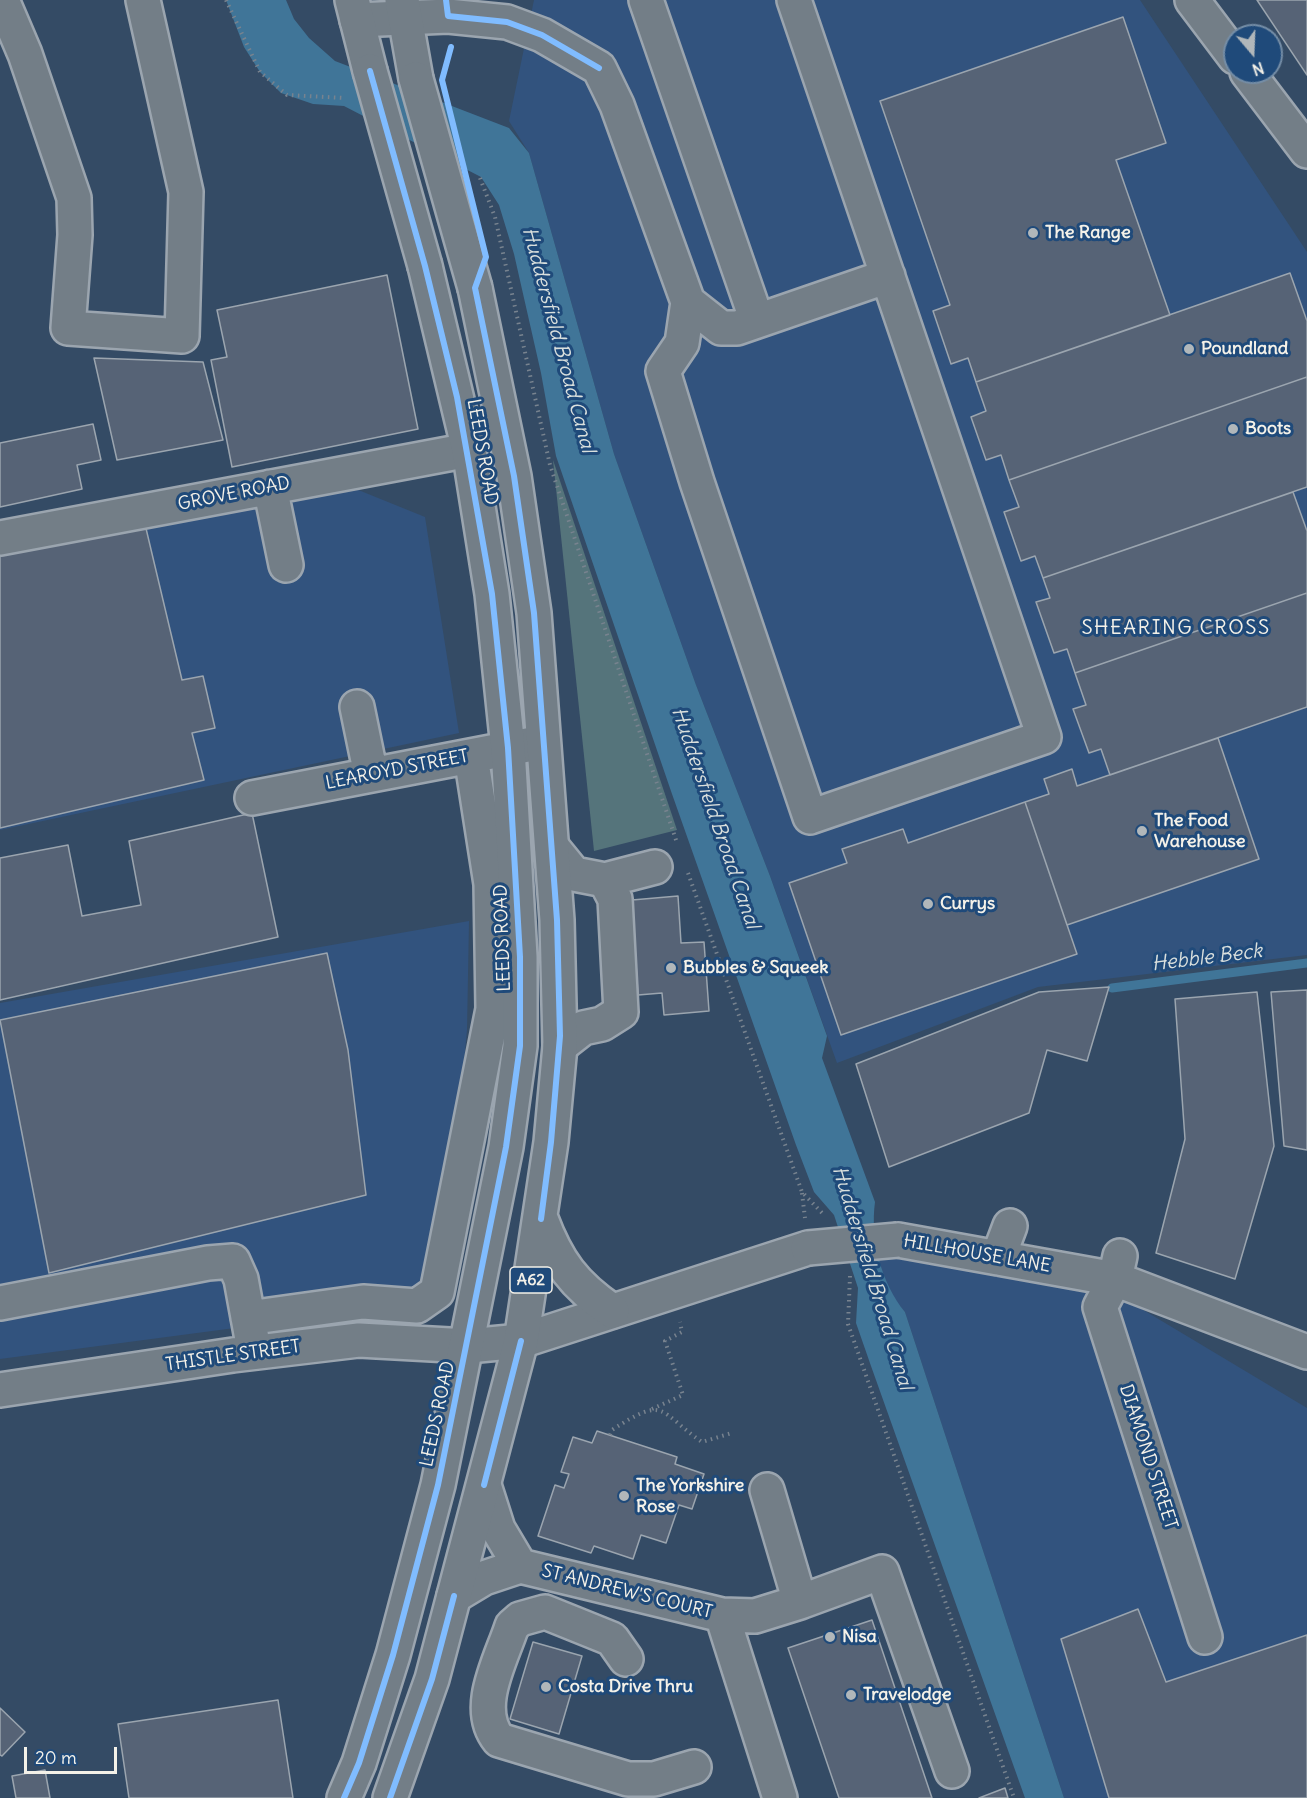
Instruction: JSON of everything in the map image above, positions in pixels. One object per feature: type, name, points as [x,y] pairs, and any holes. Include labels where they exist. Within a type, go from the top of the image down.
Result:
[{"type":"main road","points":[[2,0],[36,86],[74,198],[75,235],[68,328],[182,336],[186,192],[143,0]]},
{"type":"main road","points":[[646,0],[757,321]]},
{"type":"main road","points":[[354,10],[404,9],[507,22],[542,34],[598,68],[617,105],[688,302],[682,343],[663,371],[810,817],[1044,737],[794,0]]},
{"type":"main road","points":[[1192,0],[1223,41]]},
{"type":"main road","name":"LEEDS ROAD","points":[[390,1798],[432,1679],[521,1341],[541,1219],[560,1046],[557,920],[534,613],[514,476],[475,288],[417,79],[404,9]]},
{"type":"main road","name":"LEEDS ROAD","points":[[344,1798],[359,1763],[393,1655],[438,1485],[468,1346],[506,1147],[520,1046],[520,957],[508,748],[492,594],[468,450],[425,266],[354,10]]},
{"type":"main road","points":[[1256,84],[1307,151]]},
{"type":"main road","points":[[688,302],[721,328],[737,328],[888,276]]},
{"type":"main road","name":"GROVE ROAD","points":[[0,538],[468,450]]},
{"type":"main road","points":[[270,487],[286,565]]},
{"type":"main road","points":[[357,707],[371,775]]},
{"type":"main road","name":"LEAROYD STREET","points":[[252,798],[543,742]]},
{"type":"main road","points":[[248,1318],[363,1302],[417,1306],[436,1292],[493,1009],[491,884],[471,756]]},
{"type":"main road","points":[[552,847],[574,874],[605,880],[674,862]]},
{"type":"main road","points":[[560,1046],[583,1028],[603,1024],[621,1012],[615,899],[605,880]]},
{"type":"main road","points":[[541,1219],[553,1252],[571,1277],[590,1296],[612,1311]]},
{"type":"main road","points":[[998,1258],[1010,1226]]},
{"type":"main road","name":"HILLHOUSE LANE","points":[[468,1346],[521,1341],[808,1248],[898,1240],[998,1258],[1118,1268],[1307,1352]]},
{"type":"main road","points":[[0,1302],[207,1263],[233,1261],[241,1279],[255,1353]]},
{"type":"main road","name":"DIAMOND STREET","points":[[1118,1268],[1100,1307],[1206,1637]]},
{"type":"main road","name":"THISTLE STREET","points":[[0,1390],[359,1340],[468,1346]]},
{"type":"main road","points":[[454,1596],[484,1578],[520,1566],[498,1529],[484,1485]]},
{"type":"main road","points":[[767,1490],[800,1602]]},
{"type":"main road","name":"ST ANDREW'S COURT","points":[[520,1566],[722,1615],[780,1798]]},
{"type":"main road","points":[[722,1615],[755,1616],[882,1572],[952,1771]]},
{"type":"main road","points":[[626,1659],[612,1639],[545,1612],[520,1619],[513,1626],[486,1705],[492,1732],[499,1740],[628,1779],[654,1779],[694,1767]]},
{"type":"path","points":[[226,0],[260,72],[287,95],[344,98]]},
{"type":"path","points":[[550,465],[674,862],[802,1192],[831,1223]]},
{"type":"path","points":[[846,1265],[850,1276],[848,1324],[1014,1798]]},
{"type":"path","points":[[610,1435],[612,1430],[630,1418],[683,1395],[665,1341],[682,1332],[671,1292]]},
{"type":"path","points":[[652,1409],[677,1419],[702,1442],[732,1433]]},
{"type":"shaded area","points":[[534,0],[1140,0],[1307,252],[1307,955],[1038,987],[837,1063],[770,876],[696,685],[614,454],[529,153],[509,121]]},
{"type":"shaded area","points":[[346,485],[425,517],[459,733],[0,830],[0,551]]},
{"type":"shaded area","points":[[469,921],[467,1030],[454,1168],[422,1310],[371,1310],[0,1359],[0,1003]]},
{"type":"shaded area","points":[[871,1248],[1105,1287],[1307,1408],[1307,1798],[1064,1798],[905,1312],[893,1298]]},
{"type":"green space","points":[[553,460],[677,830],[594,851]]},
{"type":"water","name":"Huddersfield Broad Canal","points":[[226,0],[286,0],[294,19],[309,38],[335,61],[509,128],[529,153],[614,454],[696,685],[770,876],[827,1036],[822,1058],[875,1202],[874,1231],[879,1260],[889,1288],[905,1312],[1064,1798],[1025,1798],[871,1366],[856,1323],[858,1288],[834,1215],[814,1192],[796,1145],[556,456],[541,373],[514,254],[499,205],[481,177],[344,106],[313,104],[281,93],[260,72],[244,47]]},
{"type":"building","points":[[1257,0],[1307,0],[1307,75],[1283,39],[1283,24],[1273,24]]},
{"type":"building","name":"The Range","points":[[1123,17],[1166,143],[1116,160],[1170,315],[976,382],[968,358],[951,364],[933,311],[950,305],[880,101]]},
{"type":"building","name":"Poundland","points":[[1290,273],[1307,321],[1307,377],[1009,480],[1001,455],[986,460],[971,417],[986,411],[976,382]]},
{"type":"building","points":[[387,275],[418,429],[232,467],[211,360],[227,357],[217,310]]},
{"type":"building","points":[[94,358],[203,362],[223,440],[117,460]]},
{"type":"building","name":"Boots","points":[[1307,377],[1307,487],[1043,578],[1035,556],[1021,561],[1004,512],[1019,507],[1009,480]]},
{"type":"building","points":[[93,424],[101,460],[77,465],[82,489],[0,507],[0,443]]},
{"type":"building","points":[[1293,492],[1307,531],[1307,593],[1075,673],[1067,649],[1054,653],[1036,602],[1050,598],[1043,578]]},
{"type":"building","points":[[144,520],[182,680],[203,676],[215,728],[192,733],[204,780],[0,828],[0,554]]},
{"type":"building","points":[[1307,593],[1307,707],[1110,775],[1101,749],[1089,753],[1073,709],[1086,705],[1075,673]]},
{"type":"building","name":"The Food Warehouse","points":[[1218,738],[1259,859],[1067,925],[1025,802],[1049,794],[1044,779],[1072,769],[1077,786]]},
{"type":"building","name":"Currys","points":[[1025,802],[1077,954],[841,1035],[789,883],[847,863],[842,849],[903,829],[908,843]]},
{"type":"building","points":[[252,813],[278,937],[0,1000],[0,858],[68,845],[82,916],[141,905],[129,841]]},
{"type":"building","name":"Bubbles & Squeek","points":[[678,896],[681,943],[704,942],[709,1011],[664,1015],[662,993],[638,995],[632,900]]},
{"type":"building","points":[[327,953],[348,1050],[366,1195],[49,1273],[0,1020]]},
{"type":"building","points":[[1109,987],[1087,1061],[1047,1050],[1029,1113],[889,1167],[856,1064],[1039,992]]},
{"type":"building","points":[[1307,990],[1307,1150],[1284,1146],[1271,992]]},
{"type":"building","points":[[1257,992],[1274,1146],[1235,1279],[1156,1253],[1185,1139],[1175,999]]},
{"type":"building","name":"The Yorkshire Rose","points":[[597,1431],[677,1457],[675,1464],[704,1474],[692,1509],[679,1505],[666,1543],[641,1535],[633,1559],[594,1546],[591,1553],[538,1536],[555,1485],[564,1488],[569,1474],[561,1472],[573,1437],[592,1443]]},
{"type":"building","points":[[1138,1609],[1166,1682],[1307,1635],[1307,1798],[1109,1798],[1061,1639]]},
{"type":"building","name":"Travelodge","points":[[872,1620],[932,1798],[839,1798],[788,1648]]},
{"type":"building","name":"Costa Drive Thru","points":[[533,1642],[582,1656],[559,1734],[510,1719]]},
{"type":"building","points":[[278,1700],[293,1798],[129,1798],[118,1724]]},
{"type":"building","points":[[0,1708],[25,1732],[2,1756],[0,1755]]},
{"type":"building","points":[[45,1770],[50,1798],[16,1798],[12,1776]]},
{"type":"building","points":[[1005,1788],[1008,1798],[979,1798]]},
{"type":"waterway","name":"Hebble Beck","points":[[1112,988],[1307,963]]},
{"type":"cycle path","points":[[446,0],[448,16],[507,22],[542,35],[599,68]]},
{"type":"cycle path","points":[[451,47],[442,80],[486,257],[475,288],[514,476],[534,613],[557,920],[560,1036],[551,1142],[541,1219]]},
{"type":"cycle path","points":[[344,1798],[359,1763],[393,1655],[438,1485],[506,1147],[520,1046],[520,957],[508,748],[492,594],[457,397],[425,266],[370,71]]},
{"type":"cycle path","points":[[484,1485],[521,1341]]},
{"type":"cycle path","points":[[390,1798],[432,1679],[454,1596]]},
{"type":"place","name":"The Range","points":[[1033,233]]},
{"type":"place","name":"Poundland","points":[[1189,349]]},
{"type":"place","name":"Boots","points":[[1233,429]]},
{"type":"place","name":"The Food Warehouse","points":[[1142,831]]},
{"type":"place","name":"Currys","points":[[928,904]]},
{"type":"place","name":"Bubbles & Squeek","points":[[671,968]]},
{"type":"place","name":"The Yorkshire Rose","points":[[624,1496]]},
{"type":"place","name":"Nisa","points":[[830,1637]]},
{"type":"place","name":"Costa Drive Thru","points":[[546,1687]]},
{"type":"place","name":"Travelodge","points":[[851,1695]]},
{"type":"district","name":"SHEARING CROSS","points":[[1176,628]]}]
